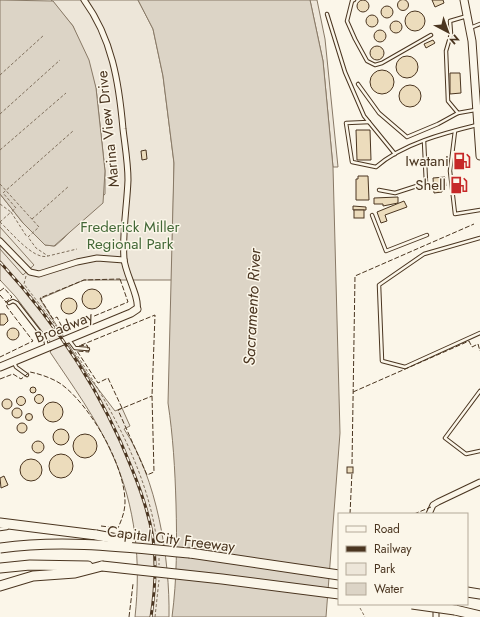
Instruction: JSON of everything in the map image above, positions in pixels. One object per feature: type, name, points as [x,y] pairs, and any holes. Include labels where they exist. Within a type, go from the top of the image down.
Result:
[{"type":"highway","points":[[3,525],[91,534],[190,553]]},
{"type":"highway","name":"Capital City Freeway","points":[[0,548],[58,543],[108,544],[190,553],[338,575]]},
{"type":"highway","points":[[0,568],[30,565],[102,566],[338,594]]},
{"type":"highway","points":[[0,586],[33,576],[75,573],[102,566]]},
{"type":"highway","points":[[0,589],[33,576]]},
{"type":"highway","points":[[468,592],[480,594]]},
{"type":"highway","points":[[419,605],[480,615]]},
{"type":"street","name":"Marina View Drive","points":[[84,0],[101,29],[108,46],[116,69],[120,92],[128,180],[124,260],[128,278],[138,303],[137,308]]},
{"type":"street","points":[[464,0],[469,28],[480,156]]},
{"type":"street","points":[[0,242],[28,270],[39,274],[77,262],[97,258],[124,260]]},
{"type":"street","name":"Broadway","points":[[0,367],[133,312],[137,308]]},
{"type":"street","points":[[429,513],[433,505],[480,482]]},
{"type":"street","points":[[435,605],[436,617]]},
{"type":"lane","points":[[354,0],[352,2],[347,21],[367,61],[375,65],[382,63],[431,35]]},
{"type":"lane","points":[[327,14],[345,72],[364,116],[395,154]]},
{"type":"lane","points":[[458,112],[448,101],[446,51],[451,34],[450,21],[467,16]]},
{"type":"lane","points":[[469,28],[480,24]]},
{"type":"lane","points":[[358,84],[379,113],[407,137],[438,124],[458,112],[477,110]]},
{"type":"lane","points":[[369,122],[346,123],[352,162],[376,166],[395,154],[441,134],[478,125]]},
{"type":"lane","points":[[455,131],[450,171],[455,214],[480,210]]},
{"type":"lane","points":[[379,190],[395,193],[426,183],[424,141]]},
{"type":"lane","points":[[372,215],[386,251],[427,236]]},
{"type":"lane","points":[[480,238],[424,254],[379,285],[382,361],[405,367],[480,332]]},
{"type":"lane","points":[[9,303],[13,301],[17,303],[45,340],[47,348]]},
{"type":"lane","points":[[67,340],[75,348],[88,349]]},
{"type":"lane","points":[[14,361],[16,367],[27,375]]},
{"type":"lane","points":[[480,391],[445,438],[466,454],[480,451]]},
{"type":"lane","points":[[0,529],[3,525]]},
{"type":"path","points":[[0,75],[44,35]]},
{"type":"path","points":[[0,114],[60,60]]},
{"type":"path","points":[[0,150],[66,93]]},
{"type":"path","points":[[73,131],[3,194],[16,208],[0,222],[30,251],[39,255],[48,256],[77,249]]},
{"type":"path","points":[[0,184],[39,227],[28,237]]},
{"type":"path","points":[[32,220],[69,186]]},
{"type":"path","points":[[0,204],[11,212],[36,248],[48,256]]},
{"type":"path","points":[[28,270],[24,284],[52,319],[96,384],[132,456],[151,510],[158,547]]},
{"type":"path","points":[[158,554],[159,566]]},
{"type":"path","points":[[155,617],[159,580]]},
{"type":"path","points":[[360,608],[365,617]]},
{"type":"green space","name":"Frederick Miller Regional Park","points":[[51,0],[138,0],[153,29],[163,76],[174,163],[172,280],[84,280],[40,299],[89,377],[115,411],[122,408],[130,426],[124,429],[145,471],[159,520],[167,570],[169,617],[135,617],[137,596],[137,555],[132,515],[121,475],[100,429],[84,402],[50,352],[52,350],[51,343],[15,296],[0,280],[0,194],[23,223],[45,245],[55,246],[105,194],[105,171],[96,88],[73,26]]},
{"type":"green space","points":[[310,0],[317,0],[325,39],[338,167],[333,167],[323,61]]},
{"type":"shaded area","points":[[0,227],[34,265],[23,275],[0,249]]},
{"type":"water","points":[[0,0],[53,1],[73,26],[89,60],[96,88],[105,171],[103,203],[54,246],[45,245],[23,223],[0,194]]},
{"type":"water","name":"Sacramento River","points":[[138,0],[310,0],[323,61],[333,167],[340,433],[326,617],[172,617],[176,575],[176,518],[174,453],[168,403],[174,163],[163,76],[153,29]]},
{"type":"building","points":[[403,-1],[407,1],[409,5],[407,9],[403,11],[399,9],[397,5],[399,1]]},
{"type":"building","points":[[361,0],[365,0],[369,6],[365,12],[361,12],[357,8],[357,4]]},
{"type":"building","points":[[432,0],[443,0],[444,3],[435,7]]},
{"type":"building","points":[[385,6],[389,6],[393,12],[389,18],[385,18],[381,14],[381,10]]},
{"type":"building","points":[[415,11],[422,14],[425,21],[422,28],[415,31],[408,28],[405,21],[408,14]]},
{"type":"building","points":[[370,15],[374,15],[378,21],[374,27],[370,27],[366,23],[366,19]]},
{"type":"building","points":[[394,21],[398,21],[402,27],[398,33],[394,33],[390,29],[390,25]]},
{"type":"building","points":[[378,30],[382,30],[386,36],[382,42],[378,42],[374,38],[374,34]]},
{"type":"building","points":[[433,40],[435,43],[426,48],[424,44]]},
{"type":"building","points":[[374,46],[380,46],[384,50],[384,56],[380,60],[374,60],[370,56],[370,50]]},
{"type":"building","points":[[407,56],[415,59],[418,67],[415,75],[407,78],[399,75],[396,67],[399,59]]},
{"type":"building","points":[[382,70],[387,71],[393,77],[393,87],[387,93],[382,94],[377,93],[371,87],[370,82],[371,77],[377,71]]},
{"type":"building","points":[[450,73],[460,73],[461,93],[450,94]]},
{"type":"building","points":[[410,85],[418,88],[421,96],[418,104],[410,107],[402,104],[399,96],[402,88]]},
{"type":"building","points":[[356,130],[370,130],[371,160],[357,160]]},
{"type":"building","points":[[146,150],[147,159],[142,160],[141,151]]},
{"type":"building","points":[[358,176],[368,176],[369,200],[356,200],[356,179],[358,179]]},
{"type":"building","points":[[445,177],[446,186],[442,186],[442,192],[434,193],[433,178]]},
{"type":"building","points":[[398,197],[398,203],[383,206],[383,204],[374,204],[374,198]]},
{"type":"building","points":[[404,201],[407,207],[385,215],[387,221],[381,223],[377,212]]},
{"type":"building","points":[[353,206],[366,207],[366,210],[353,210]]},
{"type":"building","points":[[354,210],[364,210],[364,218],[354,218]]},
{"type":"building","points":[[92,289],[99,292],[102,299],[99,306],[92,309],[85,306],[82,299],[85,292]]},
{"type":"building","points":[[69,298],[76,303],[77,306],[72,313],[69,314],[62,309],[61,306],[66,299]]},
{"type":"building","points":[[0,314],[5,314],[7,317],[8,321],[4,325],[0,325]]},
{"type":"building","points":[[15,328],[18,329],[18,339],[11,340],[8,339],[7,332],[8,329]]},
{"type":"building","points":[[33,387],[36,390],[33,393],[30,390]]},
{"type":"building","points":[[37,395],[41,395],[43,399],[41,403],[37,403],[35,401],[35,397]]},
{"type":"building","points":[[19,397],[23,397],[25,401],[23,405],[19,405],[17,403],[17,399]]},
{"type":"building","points":[[5,399],[9,399],[11,400],[11,408],[5,409],[2,406],[2,402]]},
{"type":"building","points":[[53,402],[60,405],[63,412],[60,419],[53,422],[46,419],[43,412],[46,405]]},
{"type":"building","points":[[15,408],[19,408],[21,409],[21,417],[15,418],[12,415],[12,411]]},
{"type":"building","points":[[29,413],[32,414],[32,420],[29,421],[26,420],[25,417],[26,414]]},
{"type":"building","points":[[20,423],[24,423],[26,424],[26,432],[20,433],[17,430],[17,426]]},
{"type":"building","points":[[58,429],[64,429],[69,434],[67,443],[64,445],[58,445],[53,440],[53,434]]},
{"type":"building","points":[[85,434],[94,437],[97,446],[94,455],[85,458],[76,455],[73,446],[76,437]]},
{"type":"building","points":[[38,441],[42,443],[44,447],[42,451],[38,453],[34,451],[32,447],[34,443]]},
{"type":"building","points":[[61,454],[66,455],[72,461],[72,471],[66,477],[61,478],[56,477],[50,471],[49,466],[50,461],[56,455]]},
{"type":"building","points":[[31,459],[39,462],[42,470],[39,478],[31,481],[23,478],[20,470],[23,462]]},
{"type":"building","points":[[347,467],[353,467],[353,473],[347,473]]},
{"type":"building","points":[[4,476],[8,485],[1,488],[0,478]]},
{"type":"railway","points":[[0,262],[40,309],[75,359],[92,385],[120,440],[142,494],[153,538],[155,578],[151,617]]},
{"type":"fence","points":[[352,464],[355,276],[474,224]]},
{"type":"fence","points":[[120,279],[128,302],[63,329],[57,317],[53,319],[40,298],[84,280],[120,279]]},
{"type":"fence","points":[[0,291],[4,288],[12,297],[6,302],[7,307],[33,341],[0,357]]},
{"type":"fence","points":[[0,295],[6,302]]},
{"type":"fence","points":[[122,408],[108,378],[98,383],[77,351],[89,352],[87,345],[79,346],[155,315],[152,396],[154,472],[147,475],[118,410],[152,396]]},
{"type":"fence","points":[[353,392],[469,341],[472,347],[478,344],[480,351]]},
{"type":"fence","points":[[0,379],[13,374],[21,379],[30,372],[50,378],[61,384],[72,394],[94,421],[104,437],[119,471],[125,502],[123,515],[118,528],[101,526]]},
{"type":"fence","points":[[350,513],[352,472]]},
{"type":"fence","points":[[416,513],[431,507]]},
{"type":"fence","points":[[129,617],[133,584]]},
{"type":"place","name":"Iwatani","points":[[462,161]]},
{"type":"place","name":"Shell","points":[[459,185]]}]
